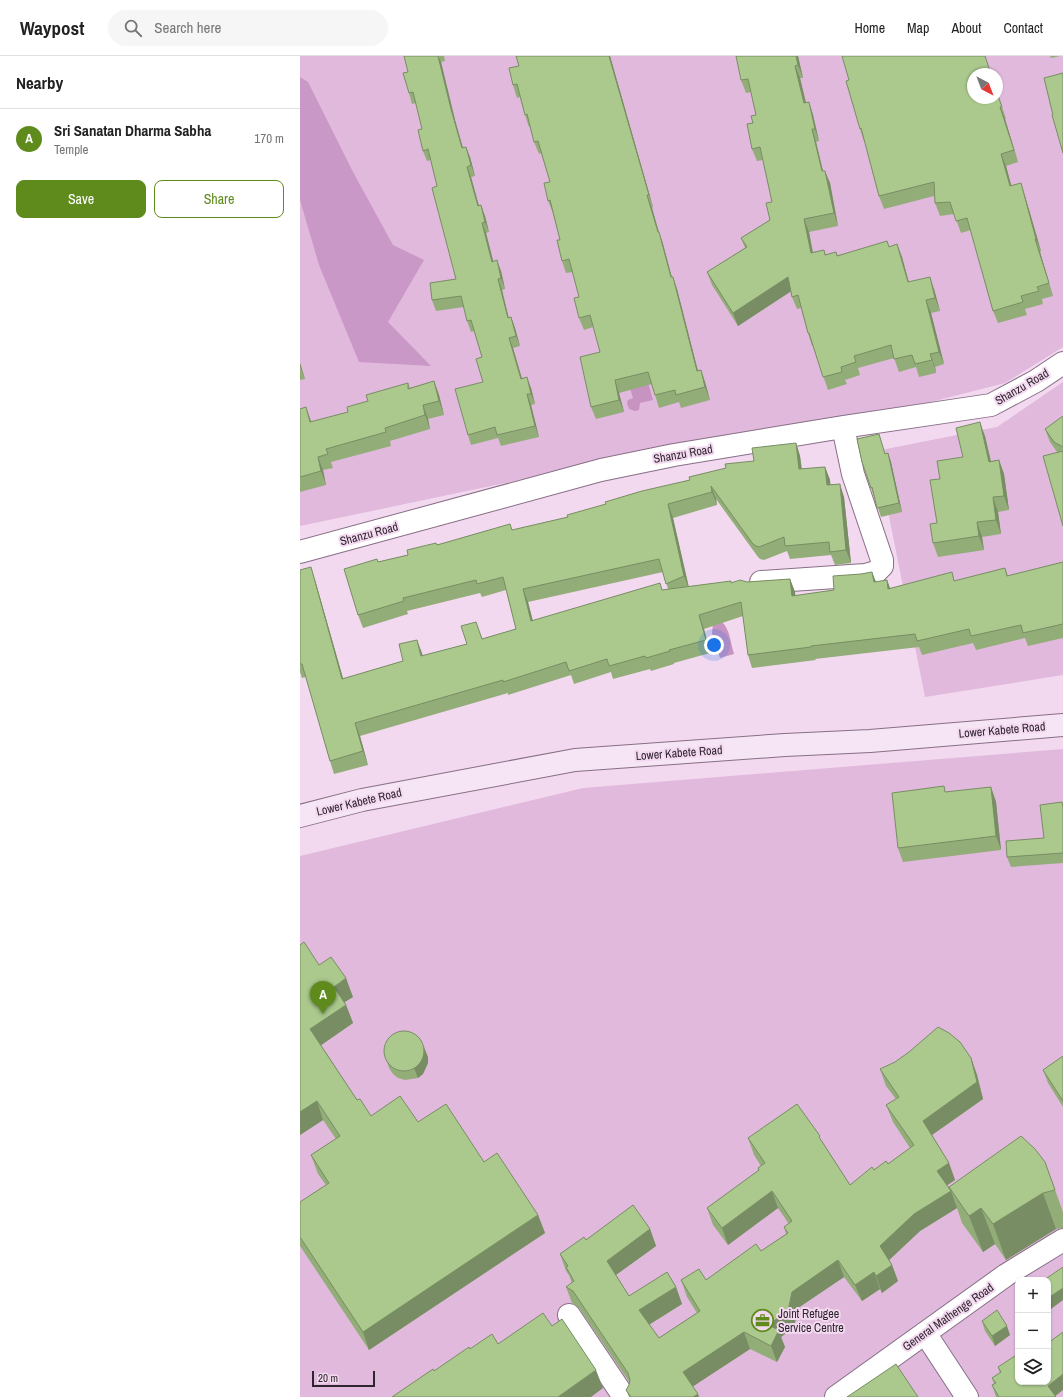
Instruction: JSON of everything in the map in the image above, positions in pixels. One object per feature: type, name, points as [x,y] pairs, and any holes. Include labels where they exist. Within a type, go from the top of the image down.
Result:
[{"type":"main road","name":"Lower Kabete Road","points":[[300,816],[362,800],[575,760],[785,745],[870,741],[1063,725]]},
{"type":"street","name":"Shanzu Road","points":[[300,552],[601,470],[843,427],[991,406],[1036,381],[1063,362]]},
{"type":"street","points":[[751,583],[865,575],[876,572],[882,566],[882,560],[852,474],[843,427]]},
{"type":"street","name":"General Mathenge Road","points":[[836,1397],[1006,1275],[1063,1240]]},
{"type":"street","points":[[569,1315],[624,1397]]},
{"type":"street","points":[[925,1333],[967,1397]]},
{"type":"shaded area","points":[[300,56],[1063,56],[1063,347],[1005,383],[927,403],[572,469],[300,526]]},
{"type":"shaded area","points":[[300,77],[308,82],[353,172],[393,245],[424,260],[388,322],[431,366],[359,362],[319,265],[300,200]]},
{"type":"shaded area","points":[[643,365],[653,400],[640,403],[639,410],[635,411],[629,409],[627,403],[628,400],[633,398],[624,368]]},
{"type":"shaded area","points":[[1063,382],[1063,675],[925,697],[876,451],[997,427]]},
{"type":"shaded area","points":[[722,622],[729,633],[734,654],[720,658],[712,633],[713,624]]},
{"type":"shaded area","points":[[1063,749],[1063,1397],[300,1397],[300,856],[583,788]]},
{"type":"building","points":[[404,56],[438,56],[462,148],[466,147],[471,165],[467,167],[478,206],[481,205],[485,222],[482,223],[492,262],[497,260],[501,278],[498,279],[508,318],[511,317],[516,336],[509,338],[521,379],[527,377],[531,394],[527,394],[535,426],[497,435],[495,427],[468,435],[455,389],[483,382],[476,359],[482,357],[471,320],[467,321],[461,296],[432,300],[430,283],[456,279],[432,188],[437,186],[428,149],[423,151],[418,130],[422,129],[413,92],[409,93],[403,73],[408,72]]},
{"type":"building","points":[[516,56],[609,56],[649,195],[647,195],[671,277],[673,277],[697,371],[701,370],[705,387],[676,395],[675,390],[655,395],[648,372],[615,380],[619,400],[591,407],[580,357],[600,352],[590,315],[579,318],[574,298],[579,297],[569,259],[562,261],[557,240],[560,240],[544,183],[550,182],[538,141],[534,142],[517,84],[513,85],[509,68],[519,66]]},
{"type":"building","points":[[736,56],[796,56],[798,65],[795,66],[804,103],[809,102],[815,129],[812,129],[822,171],[825,171],[834,213],[804,219],[811,253],[824,250],[825,255],[836,252],[837,256],[887,241],[889,247],[897,244],[908,282],[930,277],[935,298],[926,300],[939,352],[930,354],[932,360],[915,364],[912,355],[894,359],[891,345],[854,356],[856,362],[841,367],[842,372],[823,377],[808,333],[798,295],[792,297],[788,277],[733,313],[707,272],[747,247],[741,238],[770,220],[766,203],[772,202],[760,147],[752,149],[747,124],[753,123],[751,116],[756,115],[748,79],[741,80]]},
{"type":"building","points":[[842,56],[985,56],[989,68],[967,68],[967,104],[1001,104],[1002,107],[1000,107],[1014,150],[1001,154],[1010,186],[1021,183],[1035,239],[1049,283],[1037,287],[1039,291],[1021,296],[1023,302],[993,311],[967,218],[956,221],[950,202],[935,203],[934,182],[879,196],[861,128],[860,129],[846,81],[849,80]]},
{"type":"building","points":[[1063,73],[1063,153],[1052,115],[1044,78]]},
{"type":"building","points":[[434,381],[439,401],[423,405],[425,415],[385,428],[386,432],[326,449],[328,454],[318,457],[321,471],[300,477],[300,409],[306,407],[310,422],[348,412],[347,407],[368,401],[366,395],[408,383],[408,389]]},
{"type":"building","points":[[1063,416],[1063,447],[1054,442],[1045,429]]},
{"type":"building","points":[[980,422],[989,462],[999,460],[1004,496],[993,497],[996,520],[977,522],[979,536],[933,543],[930,524],[937,523],[930,480],[940,479],[937,461],[963,457],[956,428]]},
{"type":"building","points":[[879,434],[885,454],[888,453],[899,503],[877,508],[872,487],[871,488],[862,462],[857,439]]},
{"type":"building","points":[[796,443],[799,469],[825,467],[827,485],[840,484],[846,550],[830,552],[829,542],[785,546],[784,537],[759,547],[756,546],[711,486],[712,492],[668,504],[684,576],[666,584],[659,559],[523,589],[531,621],[660,583],[662,590],[731,581],[731,583],[740,580],[747,582],[790,579],[792,596],[834,590],[833,576],[872,572],[874,582],[887,580],[888,589],[952,572],[954,581],[1005,568],[1007,576],[1063,562],[1063,624],[1023,633],[1021,625],[971,636],[969,629],[917,641],[915,634],[748,655],[741,602],[699,615],[706,640],[646,658],[645,656],[609,666],[607,659],[569,671],[566,662],[503,682],[503,680],[355,723],[363,751],[330,761],[302,664],[300,664],[300,570],[311,567],[342,679],[403,661],[399,644],[417,640],[421,656],[467,644],[461,626],[476,622],[482,639],[516,629],[503,577],[477,584],[476,580],[403,598],[404,601],[358,615],[344,569],[377,559],[378,562],[408,555],[407,550],[436,543],[437,545],[510,524],[512,530],[568,517],[567,515],[606,504],[605,502],[642,491],[690,480],[689,477],[726,468],[725,464],[754,461],[752,448]]},
{"type":"building","points":[[1063,451],[1063,526],[1043,456]]},
{"type":"building","points":[[944,786],[945,792],[991,787],[996,836],[898,848],[892,793]]},
{"type":"building","points":[[1062,802],[1063,853],[1007,857],[1006,841],[1044,838],[1040,805]]},
{"type":"building","points":[[304,942],[319,965],[331,957],[346,978],[334,987],[346,1005],[310,1029],[357,1100],[360,1099],[371,1116],[400,1096],[418,1122],[446,1104],[484,1162],[497,1153],[538,1215],[363,1332],[300,1237],[300,1202],[329,1183],[311,1155],[340,1136],[317,1101],[300,1112],[300,945]]},
{"type":"building","points":[[938,1027],[949,1033],[960,1042],[971,1058],[977,1082],[923,1121],[949,1163],[937,1171],[951,1191],[914,1214],[880,1246],[892,1265],[876,1276],[874,1272],[855,1285],[838,1260],[792,1292],[788,1311],[768,1325],[779,1330],[771,1346],[744,1332],[683,1372],[698,1394],[693,1397],[631,1397],[626,1390],[630,1380],[628,1373],[573,1291],[566,1287],[574,1281],[566,1267],[568,1266],[560,1254],[584,1237],[586,1240],[633,1205],[650,1229],[607,1261],[629,1296],[667,1272],[676,1287],[639,1310],[659,1338],[700,1311],[681,1280],[699,1269],[706,1280],[756,1244],[761,1251],[788,1233],[784,1227],[792,1221],[772,1191],[722,1228],[707,1208],[759,1170],[758,1168],[765,1163],[748,1138],[797,1104],[820,1136],[819,1137],[850,1185],[872,1167],[874,1170],[886,1161],[888,1164],[914,1145],[886,1105],[899,1097],[880,1069],[895,1062],[909,1052]]},
{"type":"building","points":[[404,1031],[418,1037],[424,1051],[418,1065],[404,1071],[390,1065],[384,1051],[390,1037]]},
{"type":"building","points":[[1063,1056],[1063,1101],[1043,1070]]},
{"type":"building","points":[[1021,1136],[1035,1149],[1045,1162],[1055,1190],[1043,1193],[993,1224],[981,1208],[969,1216],[949,1187]]},
{"type":"building","points":[[1063,1267],[1063,1288],[1051,1296],[1051,1277],[1048,1277]]},
{"type":"building","points":[[997,1310],[1007,1326],[992,1336],[982,1321]]},
{"type":"building","points":[[543,1313],[552,1326],[562,1319],[596,1370],[558,1397],[392,1397],[433,1369],[434,1371],[469,1347],[470,1349],[492,1334],[498,1344]]},
{"type":"building","points":[[1063,1332],[1063,1374],[1051,1384],[1051,1349],[1051,1341]]},
{"type":"building","points":[[1015,1356],[1015,1385],[1049,1385],[1048,1386],[1056,1397],[999,1397],[992,1385],[996,1383],[992,1378],[1001,1372],[998,1367]]},
{"type":"building","points":[[896,1364],[918,1397],[847,1397]]},
{"type":"place","name":"Sri Sanatan Dharma Sabha","points":[[323,1014]]},
{"type":"place","name":"Joint Refugee Service Centre","points":[[763,1321]]}]
